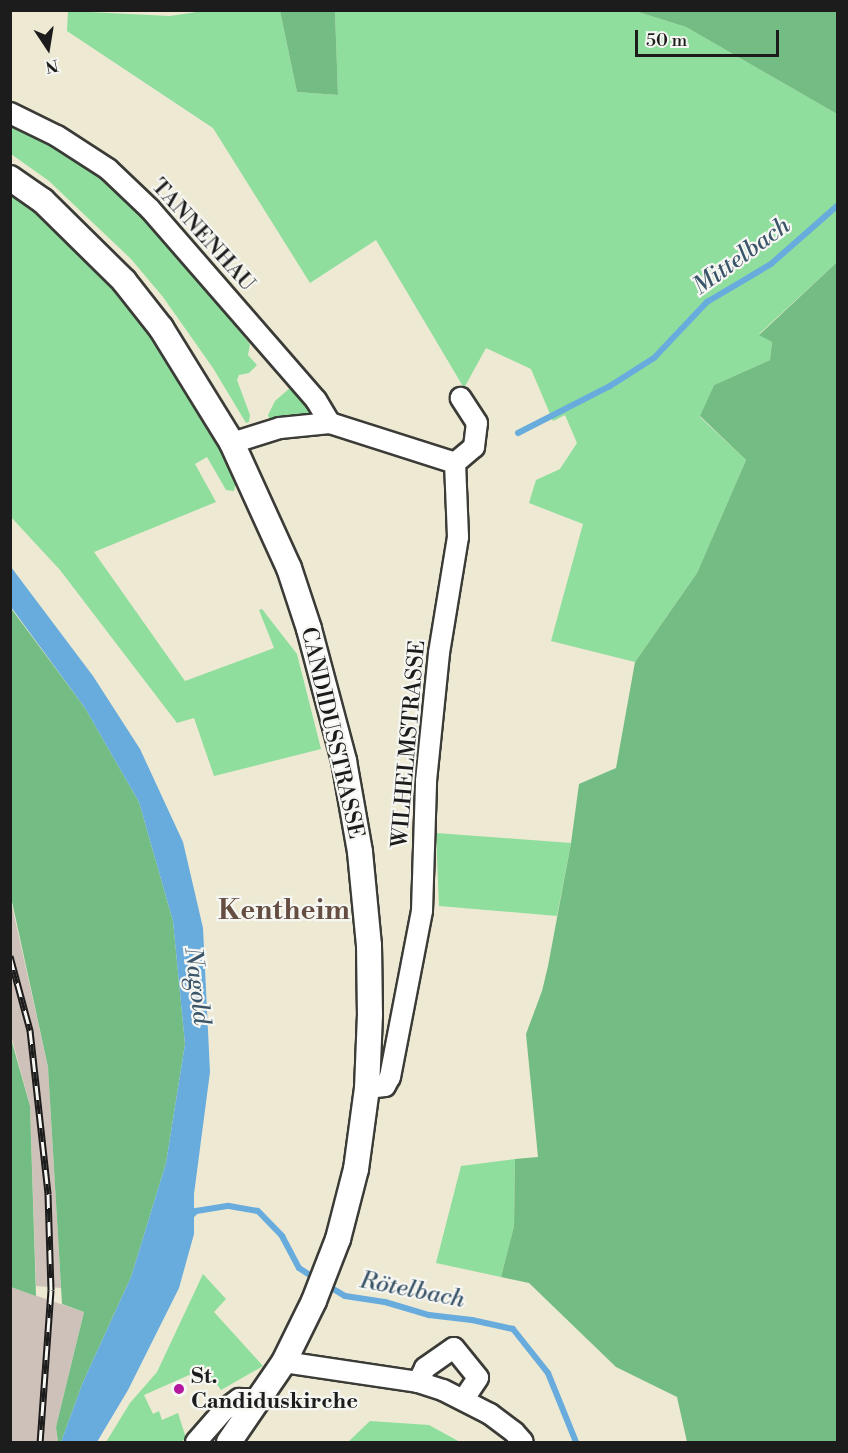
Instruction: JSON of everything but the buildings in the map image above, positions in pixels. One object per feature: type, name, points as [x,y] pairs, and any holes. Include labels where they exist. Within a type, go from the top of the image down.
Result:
[{"type":"main road","name":"CANDIDUSSTRASSE","points":[[10,178],[43,201],[124,281],[161,328],[193,376],[232,443],[289,568],[327,691],[344,761],[360,852],[369,945],[370,1014],[367,1088],[356,1168],[327,1270],[314,1301],[284,1362],[229,1443]]},
{"type":"street","name":"TANNENHAU","points":[[10,113],[57,136],[108,169],[150,209],[316,400],[330,423]]},
{"type":"street","points":[[232,443],[280,428],[330,423],[455,463],[474,447],[477,423],[461,398]]},
{"type":"street","name":"WILHELMSTRASSE","points":[[367,1088],[385,1086],[390,1077],[422,911],[426,781],[439,653],[458,537],[455,463]]},
{"type":"street","points":[[418,1382],[425,1368],[454,1348],[478,1378],[464,1399]]},
{"type":"street","points":[[284,1362],[418,1382],[464,1399],[490,1414],[514,1432],[523,1443]]},
{"type":"street","points":[[196,1443],[225,1410],[239,1399],[261,1399]]},
{"type":"shaded area","points":[[10,897],[48,1067],[61,1288],[36,1286],[30,1106],[11,1035]]},
{"type":"shaded area","points":[[11,1287],[84,1312],[56,1427],[58,1442],[11,1442]]},
{"type":"green space","points":[[68,11],[170,16],[203,11],[280,11],[297,92],[338,95],[335,11],[635,11],[686,27],[837,114],[837,262],[759,334],[772,342],[770,360],[714,385],[700,417],[746,460],[697,573],[635,662],[551,641],[583,524],[529,503],[536,480],[560,469],[577,443],[565,415],[553,421],[531,369],[486,348],[464,388],[376,240],[310,283],[213,128],[67,31]]},
{"type":"green space","points":[[280,11],[335,11],[338,95],[297,92]]},
{"type":"green space","points":[[635,11],[837,11],[837,114],[686,27]]},
{"type":"green space","points":[[10,124],[66,152],[110,181],[143,212],[212,295],[250,344],[248,355],[257,365],[249,373],[239,375],[237,380],[250,415],[249,422],[246,423],[213,368],[163,297],[131,259],[49,181],[11,154]]},
{"type":"green space","points":[[10,191],[35,209],[91,261],[131,308],[172,361],[237,476],[234,491],[226,490],[207,457],[195,464],[216,502],[94,552],[185,681],[274,648],[259,610],[262,609],[297,654],[321,749],[214,776],[194,718],[177,723],[60,570],[11,517]]},
{"type":"green space","points":[[837,262],[837,1442],[687,1442],[677,1397],[616,1367],[529,1283],[501,1277],[514,1226],[515,1159],[538,1157],[526,1034],[542,991],[548,966],[571,843],[579,784],[616,768],[635,662],[697,573],[746,460],[700,416],[714,385],[770,360],[772,342],[759,335]]},
{"type":"green space","points":[[290,388],[296,389],[312,409],[307,417],[270,421],[268,415],[275,401]]},
{"type":"green space","points":[[10,607],[85,708],[139,802],[173,921],[185,1044],[166,1163],[131,1277],[83,1382],[61,1442],[58,1442],[56,1427],[84,1312],[62,1304],[48,1067],[11,897]]},
{"type":"green space","points":[[436,833],[571,843],[557,916],[439,906]]},
{"type":"green space","points":[[10,1035],[30,1106],[36,1296],[11,1287]]},
{"type":"green space","points":[[515,1159],[514,1226],[501,1277],[436,1263],[461,1166]]},
{"type":"green space","points":[[203,1274],[226,1299],[214,1312],[263,1366],[221,1390],[205,1368],[144,1395],[153,1414],[159,1411],[162,1420],[178,1413],[186,1438],[181,1442],[106,1442],[130,1403],[157,1372]]},
{"type":"green space","points":[[370,1421],[429,1425],[460,1442],[348,1442]]},
{"type":"water","name":"Nagold","points":[[11,567],[93,676],[140,749],[183,842],[203,928],[210,1072],[194,1194],[194,1234],[179,1288],[128,1390],[97,1442],[61,1442],[83,1382],[131,1277],[166,1163],[185,1044],[173,921],[139,802],[85,708],[11,607]]},
{"type":"waterway","name":"Mittelbach","points":[[518,433],[610,386],[654,358],[707,302],[771,264],[838,205]]},
{"type":"waterway","name":"Rötelbach","points":[[189,1218],[196,1211],[229,1206],[258,1211],[282,1236],[299,1268],[316,1279]]},
{"type":"waterway","name":"Rötelbach","points":[[325,1284],[345,1296],[385,1302],[429,1315],[472,1320],[513,1329],[548,1373],[576,1442]]},
{"type":"railway","points":[[10,956],[30,1030],[48,1194],[51,1290],[40,1442]]},
{"type":"place","name":"St. Candiduskirche","points":[[179,1389]]},
{"type":"district","name":"Kentheim","points":[[284,911]]}]
